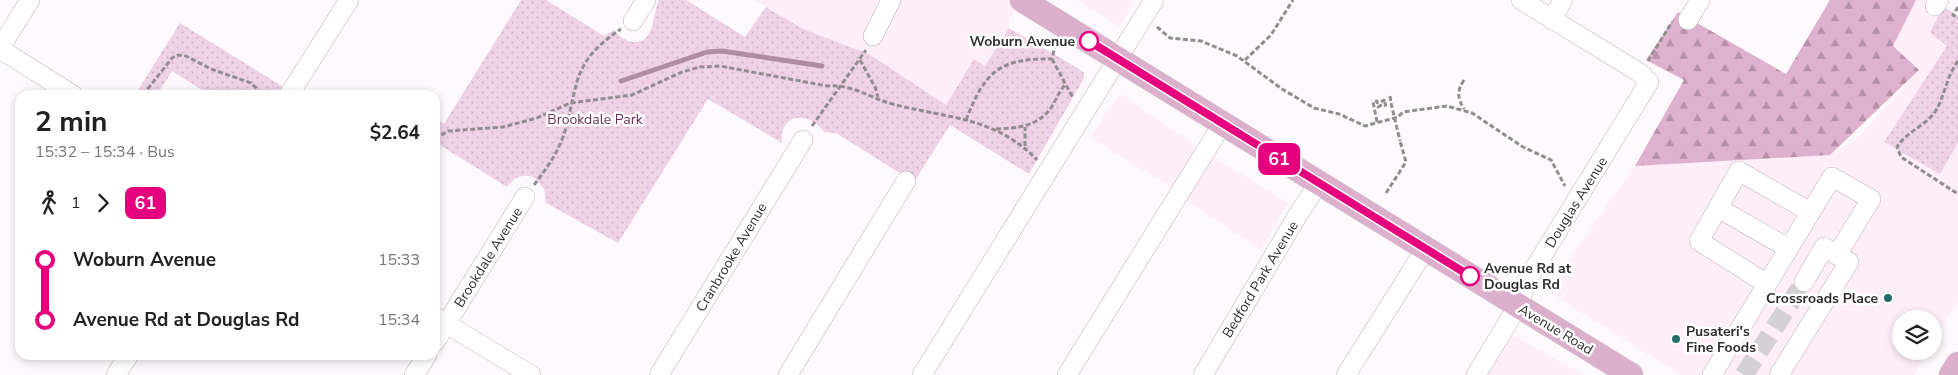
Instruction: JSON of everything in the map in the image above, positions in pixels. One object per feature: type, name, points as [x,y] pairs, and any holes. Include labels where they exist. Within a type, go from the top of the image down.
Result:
[{"type":"main road","name":"Avenue Road","points":[[1022,0],[1632,375]]},
{"type":"main road","points":[[1952,375],[1958,364]]},
{"type":"street","points":[[30,0],[0,49],[65,90]]},
{"type":"street","points":[[292,90],[349,0]]},
{"type":"street","points":[[633,21],[646,0]]},
{"type":"street","points":[[873,36],[891,0]]},
{"type":"street","points":[[922,375],[1154,0]]},
{"type":"street","points":[[1521,0],[1552,20],[1563,0]]},
{"type":"street","points":[[1688,20],[1700,0]]},
{"type":"street","name":"Douglas Avenue","points":[[1476,375],[1518,306],[1528,279],[1649,82],[1640,73],[1552,20]]},
{"type":"street","points":[[1067,375],[1223,123]]},
{"type":"street","name":"Cranbrooke Avenue","points":[[659,375],[803,140]]},
{"type":"street","points":[[1767,284],[1699,241],[1739,171],[1810,212]]},
{"type":"street","points":[[1712,375],[1832,177],[1871,200],[1804,282]]},
{"type":"street","points":[[788,375],[906,181]]},
{"type":"street","name":"Bedford Park Avenue","points":[[1203,375],[1299,213],[1319,183]]},
{"type":"street","name":"Brookdale Avenue","points":[[441,320],[524,197]]},
{"type":"street","points":[[1718,208],[1788,248]]},
{"type":"street","points":[[1346,375],[1426,248]]},
{"type":"street","points":[[1780,375],[1849,262],[1831,251]]},
{"type":"street","points":[[441,320],[531,375]]},
{"type":"street","points":[[116,375],[126,360]]},
{"type":"street","points":[[414,375],[424,360]]},
{"type":"path","points":[[1245,60],[1271,35],[1293,0]]},
{"type":"path","points":[[1958,7],[1953,15],[1958,18]]},
{"type":"path","points":[[1648,61],[1677,14],[1688,20]]},
{"type":"path","points":[[524,197],[557,152],[565,131],[578,74],[585,61],[608,38],[633,21]]},
{"type":"path","points":[[1156,26],[1170,38],[1201,41],[1245,60],[1282,89],[1314,108],[1339,114],[1365,126],[1398,117],[1403,112],[1447,106],[1464,110],[1481,118],[1523,146],[1551,160],[1566,188]]},
{"type":"path","points":[[803,140],[860,60],[873,36]]},
{"type":"path","points":[[1055,46],[1052,59],[1074,99],[1086,109]]},
{"type":"path","points":[[147,90],[172,58],[178,55],[186,56],[218,72],[251,83],[258,90]]},
{"type":"path","points":[[966,120],[982,86],[1000,67],[1019,61],[1052,59]]},
{"type":"path","points":[[860,60],[875,87],[878,97]]},
{"type":"path","points":[[1958,61],[1948,76],[1935,111],[1923,124],[1900,141],[1897,147],[1898,152],[1905,160],[1958,194]]},
{"type":"path","points":[[440,136],[448,131],[503,127],[537,118],[570,103],[632,94],[682,72],[700,67],[720,66],[827,86],[842,85],[894,104],[966,120],[1006,134],[1025,146],[1039,161],[1050,168]]},
{"type":"path","points":[[1464,80],[1458,94],[1464,110]]},
{"type":"path","points":[[996,130],[1025,127],[1049,111],[1066,84]]},
{"type":"path","points":[[1377,122],[1373,102],[1377,101],[1378,107],[1385,103],[1384,109],[1384,100],[1381,101],[1391,99],[1406,162],[1386,193]]},
{"type":"path","points":[[1025,127],[1025,146]]},
{"type":"shaded area","points":[[755,0],[1023,0],[1009,19],[1009,28],[985,66],[973,59],[946,105],[869,54],[803,29]]},
{"type":"shaded area","points":[[1077,0],[1134,0],[1119,26]]},
{"type":"shaded area","points":[[1916,0],[1926,0],[1958,25],[1958,301],[1942,328],[1942,310],[1892,310],[1892,360],[1923,360],[1914,375],[1681,375],[1547,291],[1635,166],[1830,155],[1858,138],[1919,70],[1893,46]]},
{"type":"shaded area","points":[[1120,94],[1207,153],[1288,203],[1261,250],[1181,197],[1182,194],[1090,137]]},
{"type":"shaded area","points":[[1513,335],[1583,375],[1486,375]]},
{"type":"green space","name":"Brookdale Park","points":[[521,0],[546,0],[604,36],[614,30],[622,38],[633,42],[646,38],[652,27],[659,0],[686,0],[745,37],[766,7],[803,29],[869,54],[946,105],[974,59],[985,66],[1009,28],[1084,73],[1084,78],[1029,174],[950,125],[914,182],[836,133],[824,132],[811,120],[796,118],[790,121],[782,133],[782,143],[708,99],[618,243],[546,203],[544,189],[535,178],[519,177],[507,187],[440,145],[440,121],[444,124]]},
{"type":"green space","points":[[1830,0],[1916,0],[1893,46],[1919,70],[1830,155],[1635,166],[1684,80],[1646,60],[1678,12],[1786,74]]},
{"type":"green space","points":[[1944,7],[1958,16],[1958,143],[1940,174],[1884,142],[1947,46],[1930,32]]},
{"type":"green space","points":[[180,23],[285,88],[284,90],[202,90],[172,71],[160,90],[138,90]]},
{"type":"waterway","points":[[621,81],[707,52],[722,51],[822,66]]},
{"type":"tunnel","points":[[1744,375],[1804,282]]},
{"type":"bus line","name":"61","points":[[1089,41],[1470,276]]},
{"type":"place","name":"Woburn Avenue","points":[[1089,41]]},
{"type":"place","name":"Avenue Rd at Douglas Rd","points":[[1470,276]]},
{"type":"place","name":"Crossroads Place","points":[[1888,298]]},
{"type":"place","name":"Pusateri's Fine Foods","points":[[1676,339]]}]
